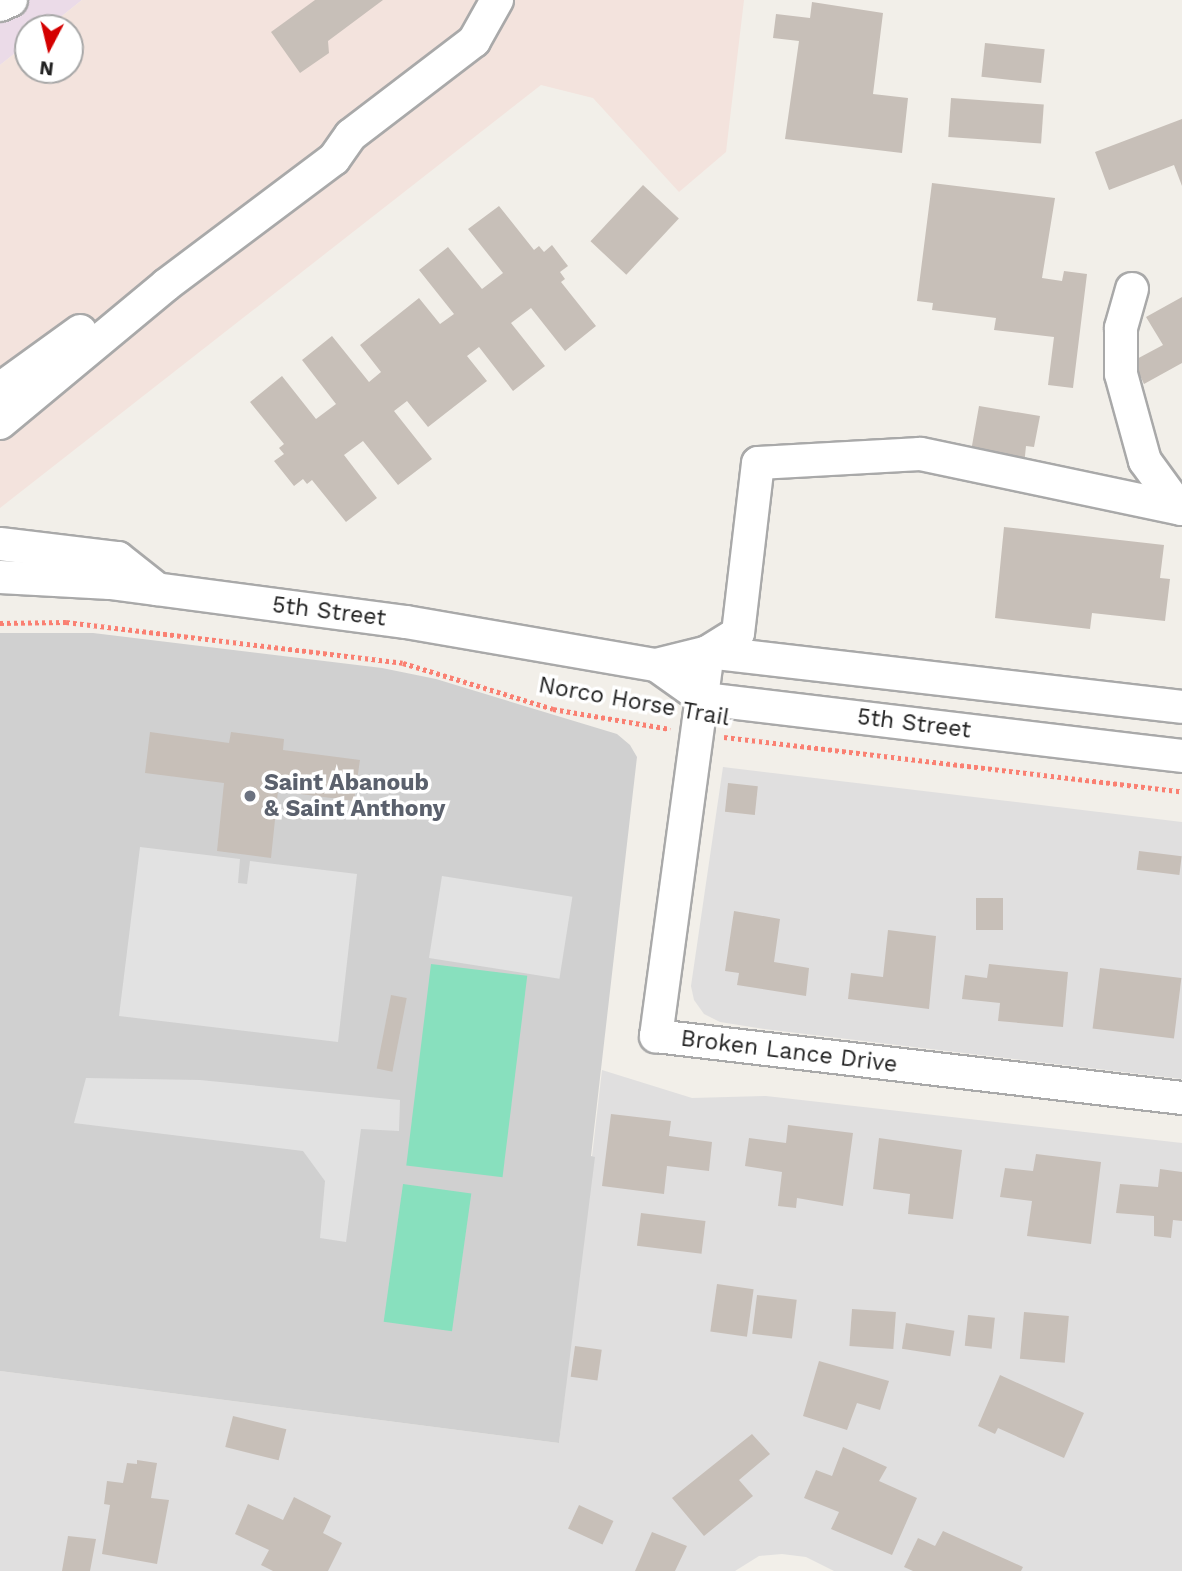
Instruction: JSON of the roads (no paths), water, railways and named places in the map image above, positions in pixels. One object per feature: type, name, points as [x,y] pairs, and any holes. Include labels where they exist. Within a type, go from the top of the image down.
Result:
[{"type":"street","points":[[0,5],[11,0]]},
{"type":"street","points":[[0,423],[166,285],[334,159],[351,135],[474,41],[497,0]]},
{"type":"street","points":[[0,389],[321,142],[351,135]]},
{"type":"street","points":[[1132,289],[1121,328],[1121,374],[1145,461],[1181,509]]},
{"type":"street","points":[[708,652],[738,633],[758,463],[920,454],[1181,509]]},
{"type":"street","points":[[0,544],[118,558],[158,590]]},
{"type":"street","name":"5th Street","points":[[0,578],[158,590],[406,622],[656,665],[708,652],[1182,707]]},
{"type":"street","name":"Broken Lance Drive","points":[[708,652],[704,699],[656,1036],[1182,1098]]},
{"type":"street","name":"5th Street","points":[[656,665],[704,699],[1182,756]]},
{"type":"place","name":"Saint Abanoub & Saint Anthony","points":[[250,796]]}]
